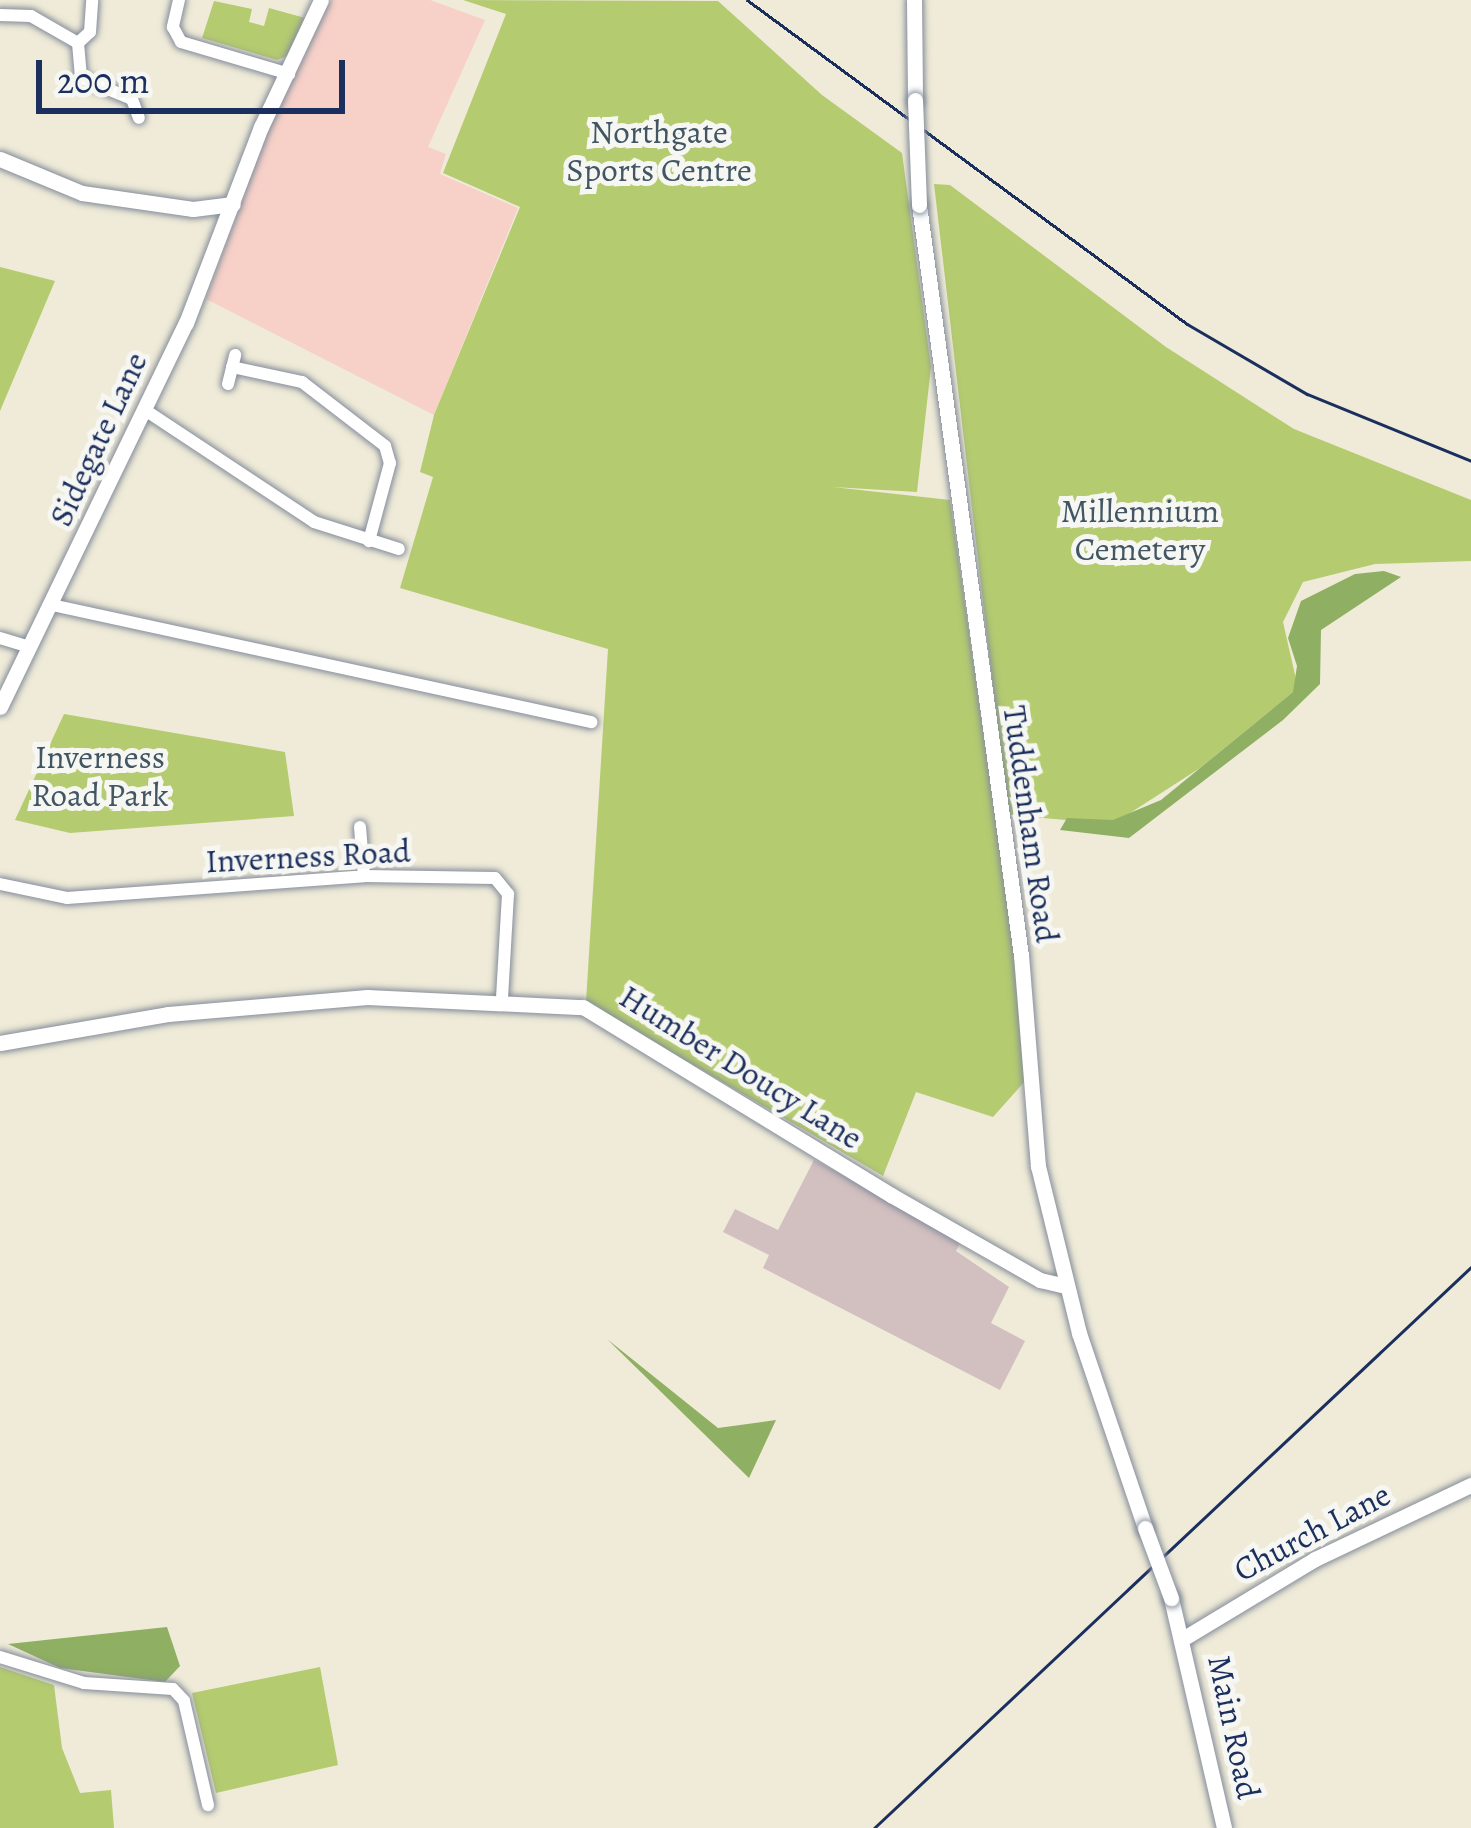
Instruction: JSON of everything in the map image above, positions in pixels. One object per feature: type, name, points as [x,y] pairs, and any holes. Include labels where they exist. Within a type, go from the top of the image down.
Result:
[{"type":"street","points":[[31,16],[35,0]]},
{"type":"street","points":[[78,43],[90,32],[92,0]]},
{"type":"street","points":[[178,0],[172,27],[181,42],[289,74]]},
{"type":"street","name":"Sidegate Lane","points":[[0,707],[145,410],[321,0]]},
{"type":"street","name":"Tuddenham Road","points":[[914,0],[920,206],[1021,955],[1036,1148],[1066,1286],[1184,1638]]},
{"type":"street","points":[[0,15],[31,16],[78,43]]},
{"type":"street","points":[[78,43],[84,81],[138,95],[139,118]]},
{"type":"street","points":[[0,159],[52,186],[193,209],[233,204]]},
{"type":"street","points":[[193,209],[226,225]]},
{"type":"street","points":[[228,384],[234,361],[302,382],[386,446],[390,463],[368,541]]},
{"type":"street","points":[[145,410],[303,516],[399,549]]},
{"type":"street","points":[[52,604],[592,722]]},
{"type":"street","points":[[0,638],[30,647]]},
{"type":"street","points":[[360,827],[364,876]]},
{"type":"street","name":"Inverness Road","points":[[0,884],[89,898],[364,876],[504,884],[502,999]]},
{"type":"street","name":"Humber Doucy Lane","points":[[0,1043],[168,1014],[367,997],[502,999],[600,1013],[891,1195],[1040,1280],[1066,1286]]},
{"type":"street","name":"Church Lane","points":[[1184,1638],[1316,1559],[1471,1485]]},
{"type":"street","name":"Main Road","points":[[1184,1638],[1224,1828]]},
{"type":"street","points":[[0,1657],[85,1683],[173,1689],[184,1701],[208,1804]]},
{"type":"shaded area","points":[[331,0],[430,0],[485,20],[428,147],[446,154],[440,174],[518,208],[434,415],[206,299],[267,134]]},
{"type":"shaded area","points":[[814,1160],[963,1237],[956,1251],[1009,1287],[991,1323],[1025,1341],[1000,1390],[763,1268],[769,1255],[723,1232],[735,1209],[778,1230]]},
{"type":"green space","name":"Northgate Sports Centre","points":[[463,0],[718,1],[822,95],[902,153],[931,367],[917,492],[833,487],[950,500],[1016,960],[1025,1081],[993,1117],[916,1092],[883,1176],[586,1002],[608,649],[400,588],[433,477],[420,472],[434,415],[520,207],[443,173],[506,14]]},
{"type":"green space","points":[[214,1],[252,9],[249,22],[264,26],[269,8],[305,18],[290,55],[277,60],[202,38]]},
{"type":"green space","name":"Millennium Cemetery","points":[[934,184],[950,185],[1166,347],[1294,429],[1471,500],[1471,561],[1375,564],[1303,582],[1283,622],[1298,688],[1200,768],[1113,824],[1008,815]]},
{"type":"green space","points":[[0,267],[55,281],[0,411]]},
{"type":"green space","points":[[1384,571],[1401,577],[1321,630],[1320,684],[1283,720],[1129,838],[1060,830],[1067,818],[1113,820],[1161,800],[1293,692],[1297,666],[1288,638],[1301,601],[1355,574]]},
{"type":"green space","name":"Inverness Road Park","points":[[64,714],[285,752],[294,816],[70,833],[15,820]]},
{"type":"green space","points":[[607,1339],[718,1428],[776,1420],[749,1478]]},
{"type":"green space","points":[[167,1627],[180,1666],[165,1682],[60,1668],[8,1644]]},
{"type":"green space","points":[[0,1667],[54,1685],[62,1748],[80,1793],[111,1790],[114,1828],[0,1828]]},
{"type":"green space","points":[[320,1667],[338,1765],[216,1793],[192,1693]]},
{"type":"railway","points":[[747,0],[1187,324],[1307,394],[1471,461]]},
{"type":"railway","points":[[874,1828],[1471,1267]]}]
